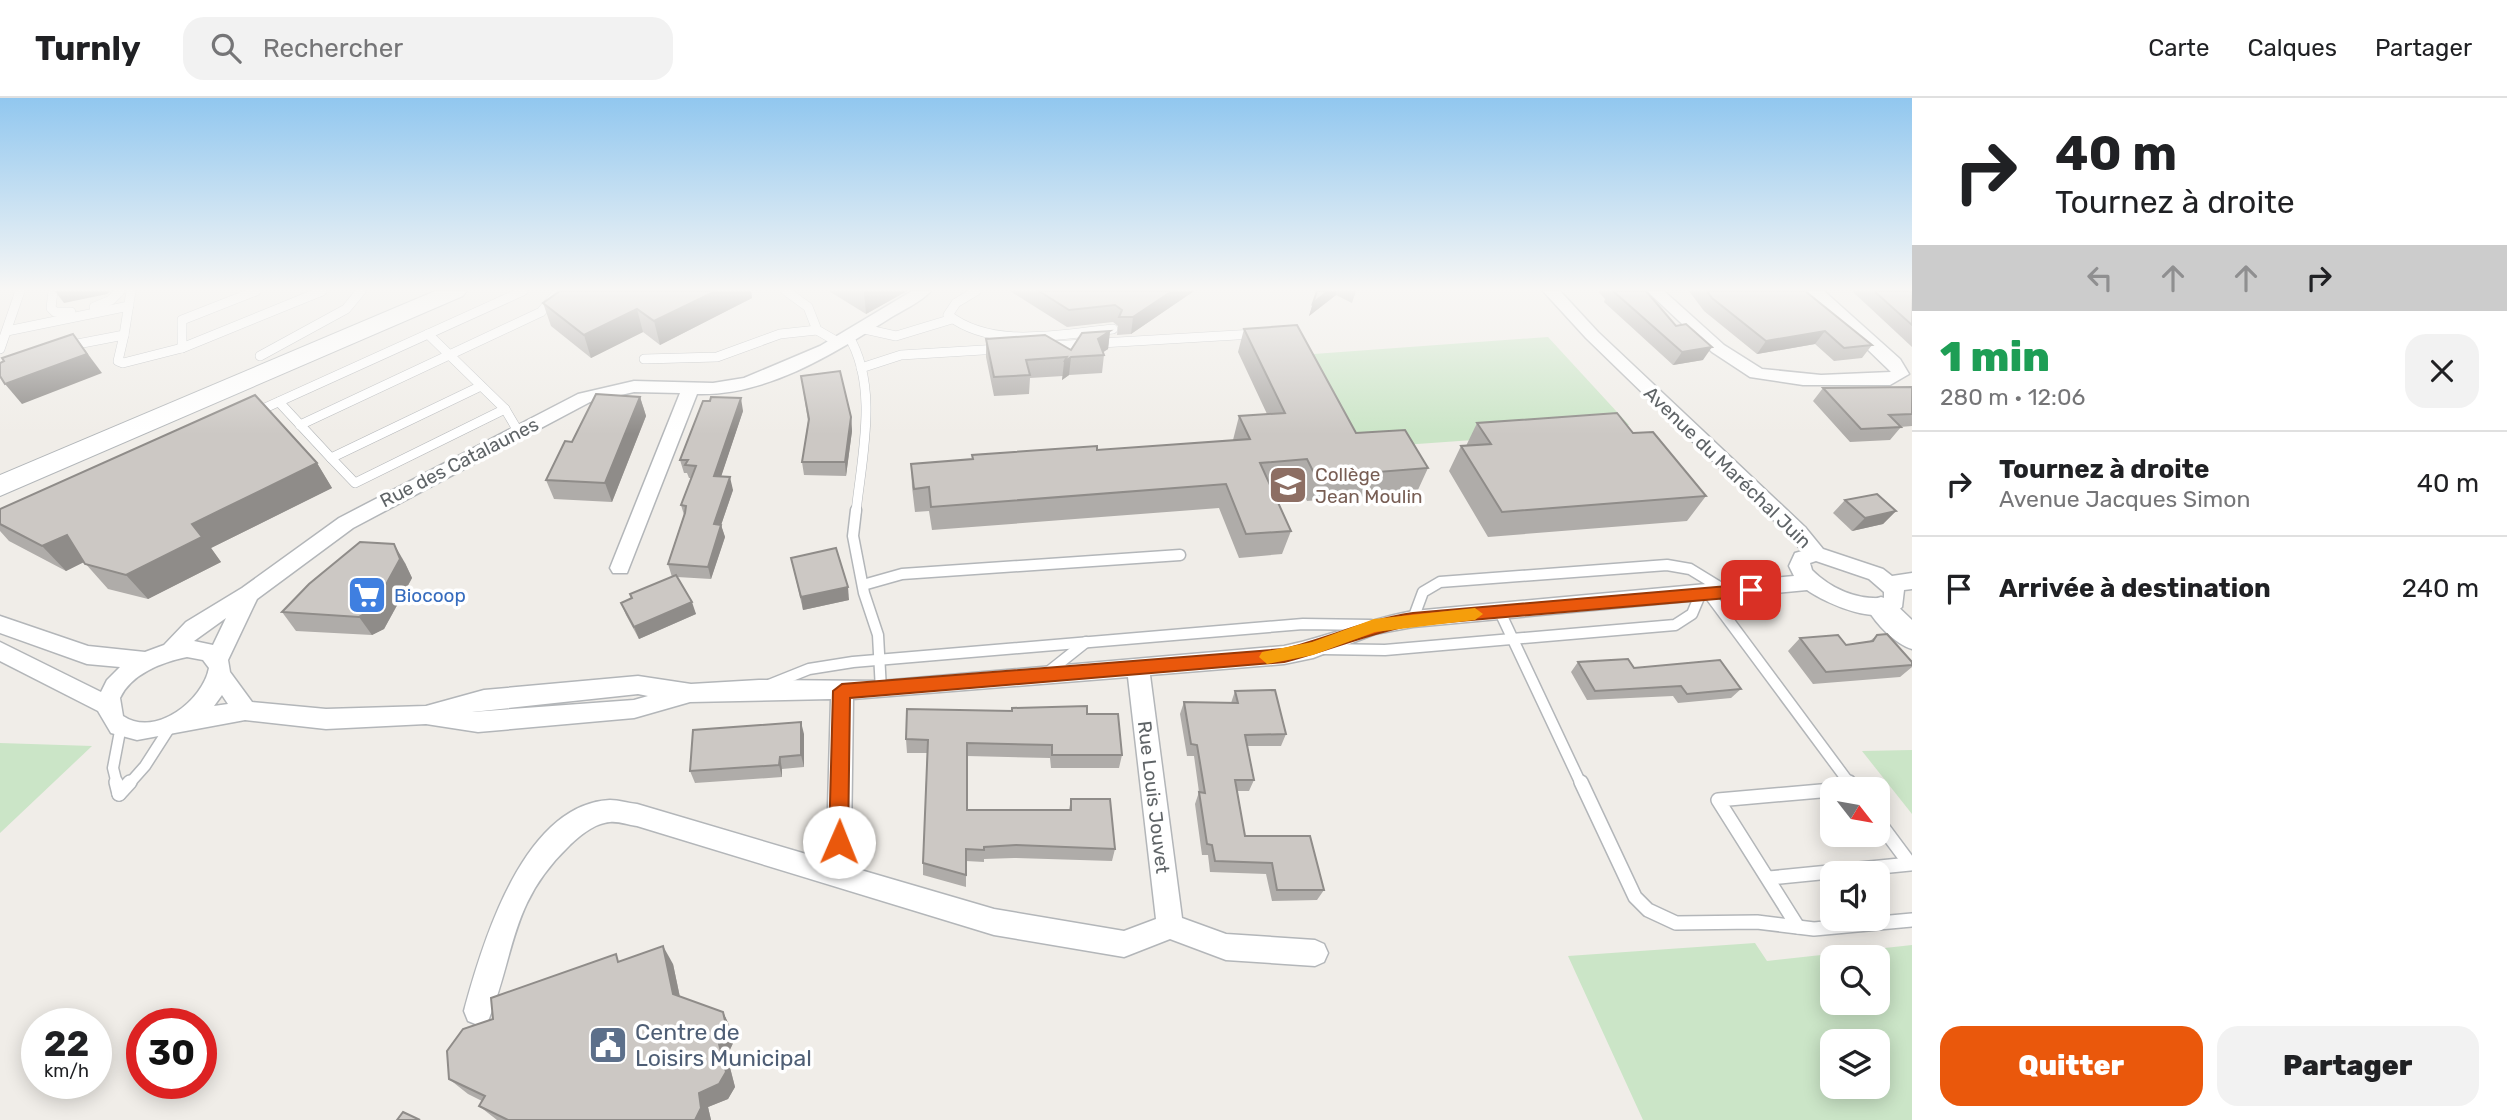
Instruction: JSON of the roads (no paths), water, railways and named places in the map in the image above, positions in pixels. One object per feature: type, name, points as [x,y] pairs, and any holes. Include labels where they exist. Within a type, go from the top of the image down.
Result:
[{"type":"main road","points":[[0,467],[301,339]]},
{"type":"main road","points":[[0,486],[344,339]]},
{"type":"street","name":"Rue des Catalaunes","points":[[172,650],[194,628],[250,594],[346,523],[584,398],[615,388],[717,389],[742,385],[775,374],[841,339]]},
{"type":"street","name":"Avenue du Maréchal Juin","points":[[1596,339],[1798,531],[1816,554]]},
{"type":"street","points":[[1710,339],[1738,363],[1755,373],[1781,377],[1890,380],[1900,374],[1894,363],[1867,339]]},
{"type":"street","points":[[620,568],[691,388]]},
{"type":"street","points":[[1912,581],[1885,596],[1863,605],[1811,582],[1801,571],[1800,562],[1806,555],[1816,554],[1867,569],[1885,596],[1912,638]]},
{"type":"street","points":[[245,711],[218,667],[200,649],[172,650],[145,661],[119,682],[108,706],[111,718],[121,726],[135,730],[245,711],[326,719],[426,715],[458,721],[491,721],[634,709],[690,693],[759,689],[881,690],[1284,656],[1313,649],[1374,625],[1413,619],[1713,594],[1811,582]]},
{"type":"street","name":"Rue des Catalaunes","points":[[218,667],[250,594]]},
{"type":"street","points":[[0,624],[87,655],[145,661]]},
{"type":"street","points":[[4,657],[93,696],[108,706]]},
{"type":"street","points":[[175,722],[209,697],[218,667]]},
{"type":"street","name":"Rue Louis Jouvet","points":[[1138,668],[1170,926]]},
{"type":"street","points":[[833,874],[839,842],[842,691]]},
{"type":"street","points":[[478,1010],[511,903],[530,869],[549,846],[578,821],[610,811],[637,815],[993,922],[1124,944],[1170,926],[1226,947],[1315,953]]},
{"type":"lane","points":[[62,347],[105,339]]},
{"type":"lane","points":[[123,339],[117,355],[118,361],[123,363],[182,348],[205,339]]},
{"type":"lane","points":[[182,339],[182,348]]},
{"type":"lane","points":[[261,356],[292,339]]},
{"type":"lane","points":[[250,415],[418,339]]},
{"type":"lane","points":[[433,339],[505,409],[519,431]]},
{"type":"lane","points":[[300,425],[486,339]]},
{"type":"lane","points":[[644,359],[707,359],[731,354],[763,339]]},
{"type":"lane","points":[[850,339],[860,355],[866,418],[853,536],[878,635],[881,690]]},
{"type":"lane","points":[[1023,348],[1176,339]]},
{"type":"lane","points":[[861,368],[901,355],[1010,348]]},
{"type":"lane","points":[[331,458],[481,386]]},
{"type":"lane","points":[[279,402],[355,483],[505,409]]},
{"type":"lane","points":[[863,584],[902,574],[1180,555]]},
{"type":"lane","points":[[1413,619],[1423,592],[1440,582],[1667,565],[1690,569],[1713,594],[1845,777]]},
{"type":"lane","points":[[1313,649],[1385,650],[1675,625],[1688,620],[1713,594]]},
{"type":"lane","points":[[1500,612],[1635,897],[1648,910],[1675,923],[1757,922],[1814,929],[1912,920]]},
{"type":"lane","points":[[759,689],[809,669],[880,660],[1303,624],[1374,625]]},
{"type":"lane","points":[[1044,676],[1086,642]]},
{"type":"lane","points":[[121,726],[113,768],[119,793],[145,766],[175,722]]},
{"type":"lane","points":[[1798,927],[1718,800],[1820,791]]},
{"type":"lane","points":[[1890,837],[1911,865]]},
{"type":"lane","points":[[1769,878],[1911,865]]},
{"type":"place","name":"Collège Jean Moulin","points":[[1288,485]]},
{"type":"place","name":"Biocoop","points":[[367,595]]},
{"type":"place","name":"Centre de Loisirs Municipal","points":[[608,1045]]}]
